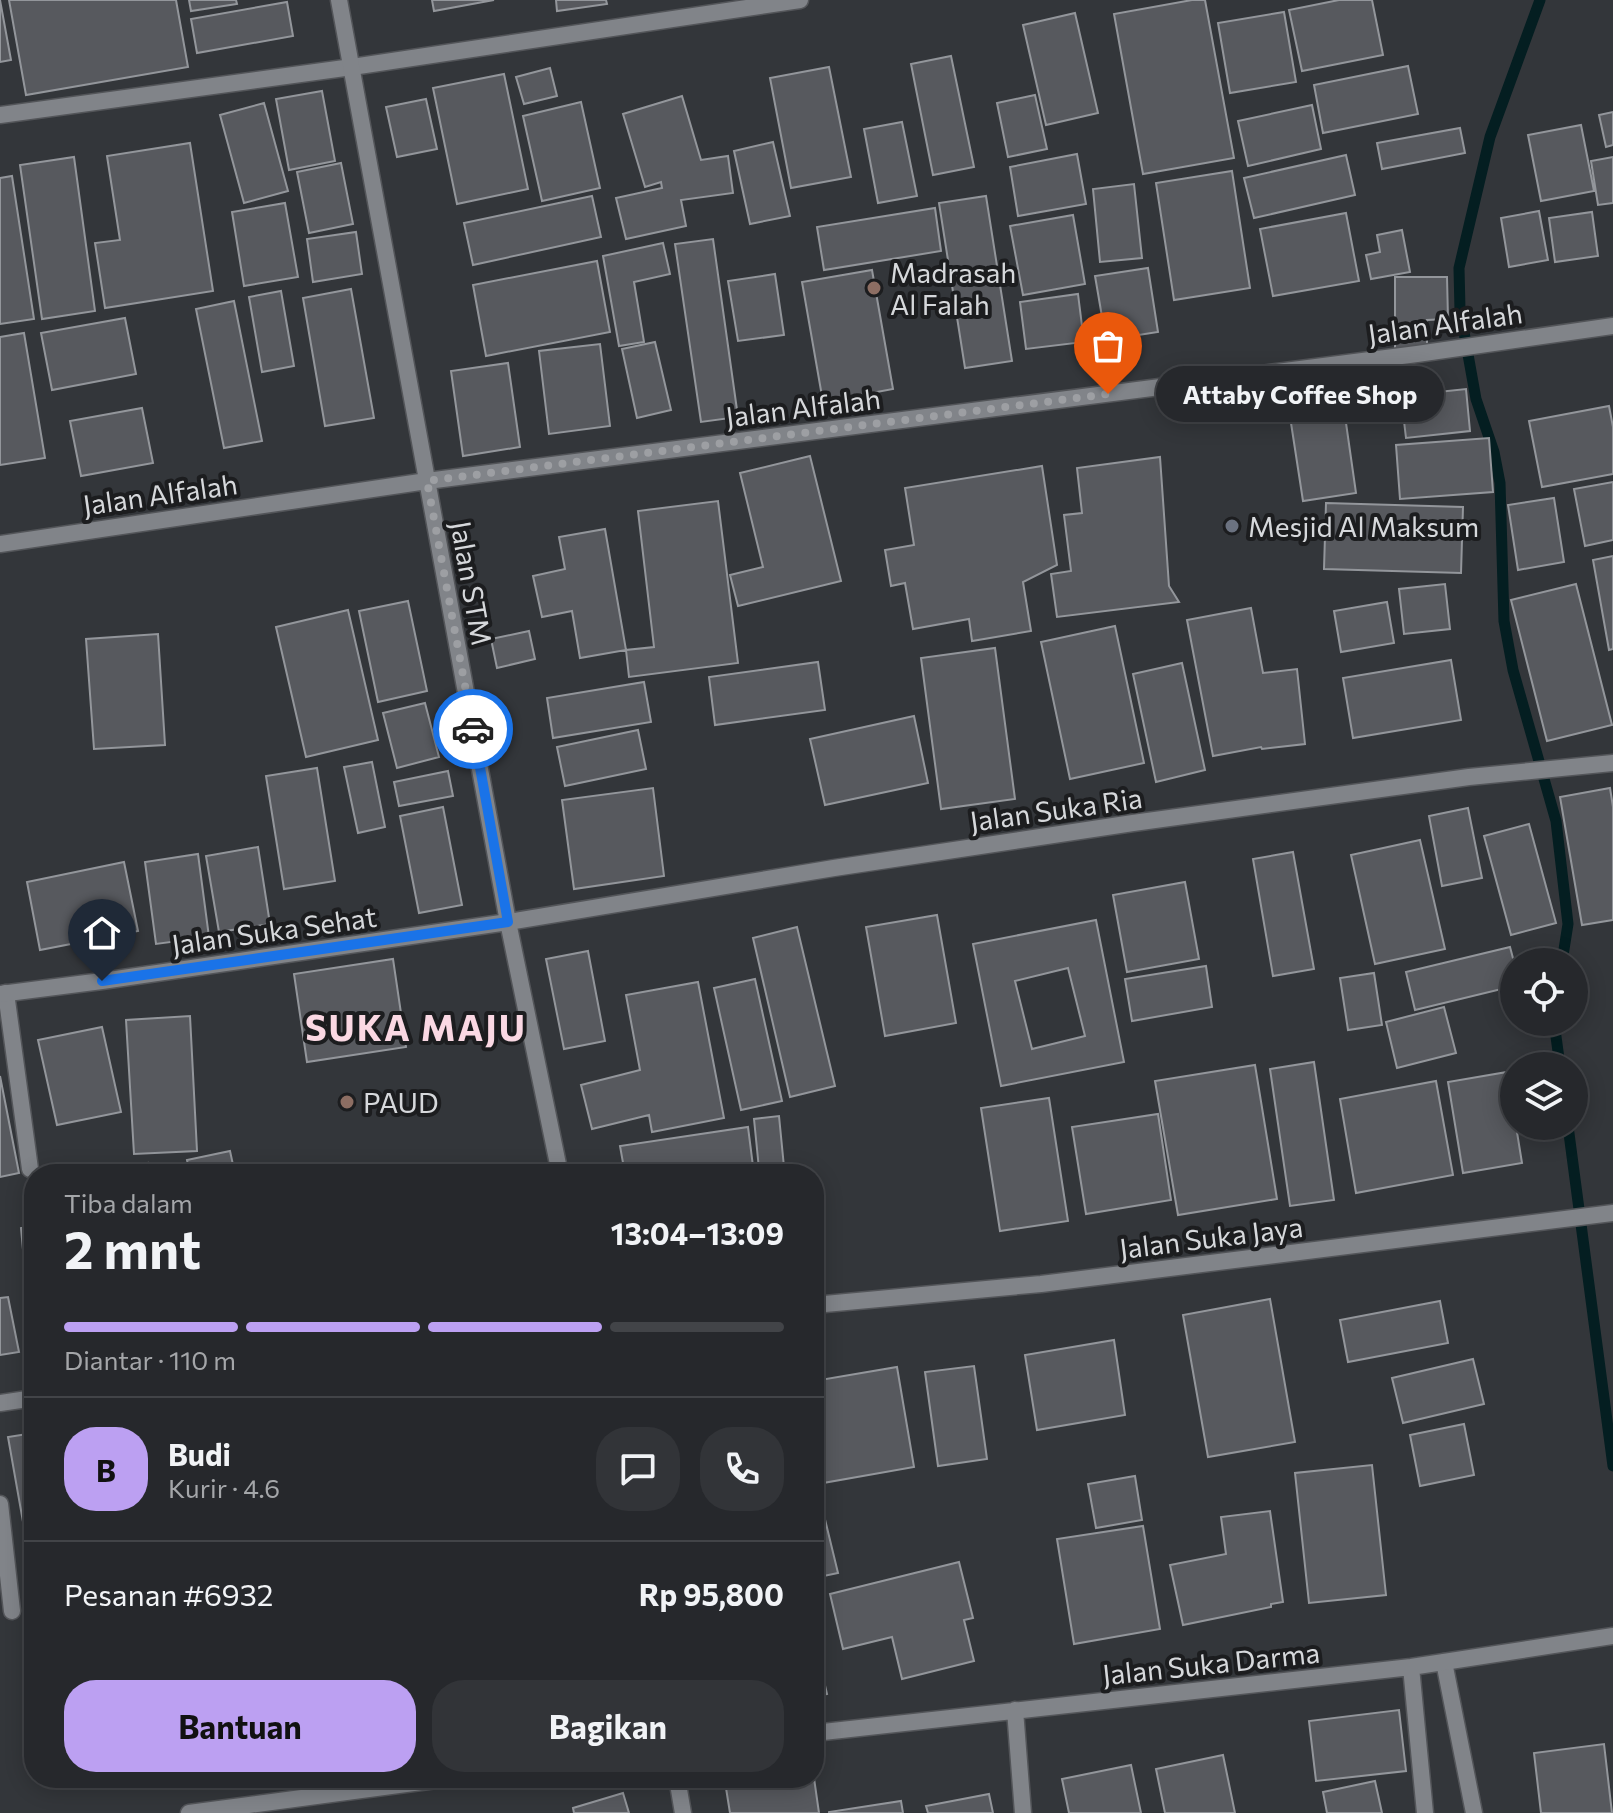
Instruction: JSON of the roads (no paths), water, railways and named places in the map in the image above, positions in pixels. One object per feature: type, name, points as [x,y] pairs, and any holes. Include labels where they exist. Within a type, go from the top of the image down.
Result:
[{"type":"street","name":"Jalan STM","points":[[339,0],[508,922],[558,1164]]},
{"type":"street","points":[[0,115],[352,67],[800,0]]},
{"type":"street","name":"Jalan Alfalah","points":[[0,544],[427,481],[1613,326]]},
{"type":"street","name":"Jalan Suka Ria","points":[[508,922],[866,863],[1469,777],[1613,763]]},
{"type":"street","name":"Jalan Suka Sehat","points":[[3,993],[508,922]]},
{"type":"street","points":[[3,993],[29,1164]]},
{"type":"street","name":"Jalan Suka Jaya","points":[[824,1304],[1041,1284],[1606,1214]]},
{"type":"street","points":[[0,1403],[24,1399]]},
{"type":"street","points":[[0,1504],[12,1611]]},
{"type":"street","name":"Jalan Suka Darma","points":[[824,1732],[1411,1667],[1613,1636]]},
{"type":"street","points":[[1444,1662],[1474,1813]]},
{"type":"street","points":[[1411,1667],[1425,1813]]},
{"type":"street","points":[[1015,1710],[1023,1813]]},
{"type":"street","points":[[189,1813],[376,1788]]},
{"type":"street","points":[[679,1788],[683,1813]]},
{"type":"waterway","points":[[1540,0],[1490,137],[1459,268],[1460,310],[1476,399],[1494,452],[1500,483],[1504,621],[1513,670],[1556,821],[1568,924],[1564,948]]},
{"type":"waterway","points":[[1556,1036],[1558,1052]]},
{"type":"waterway","points":[[1570,1140],[1613,1466]]},
{"type":"place","name":"Madrasah Al Falah","points":[[874,288]]},
{"type":"place","name":"Attaby Coffee Shop","points":[[1108,394]]},
{"type":"place","name":"Mesjid Al Maksum","points":[[1232,526]]},
{"type":"place","name":"PAUD","points":[[347,1102]]},
{"type":"district","name":"SUKA MAJU","points":[[416,1026]]}]
